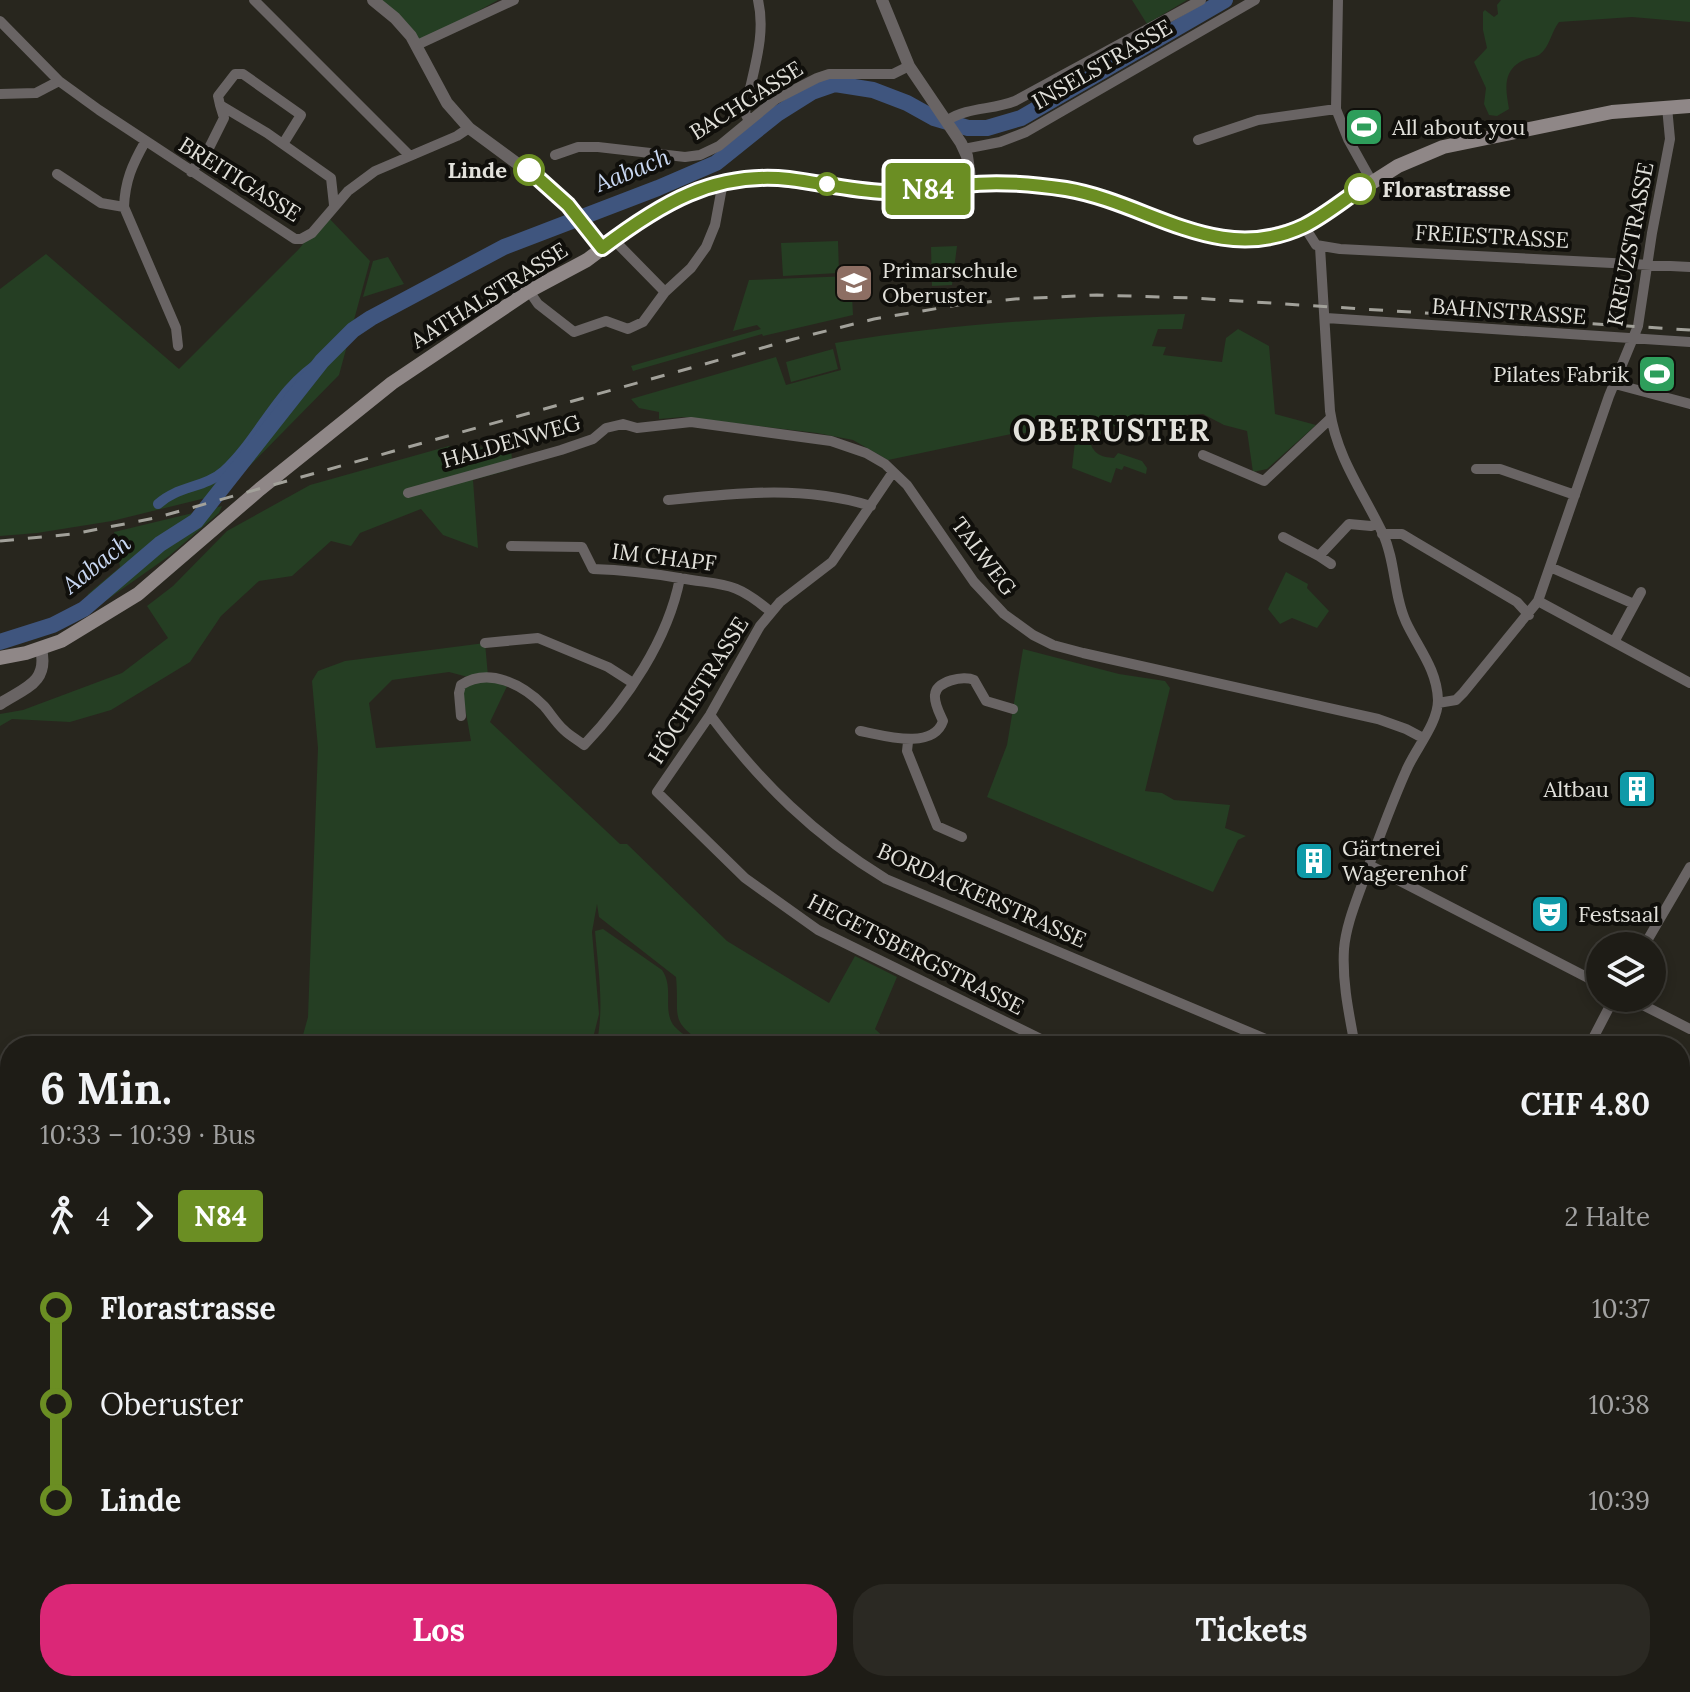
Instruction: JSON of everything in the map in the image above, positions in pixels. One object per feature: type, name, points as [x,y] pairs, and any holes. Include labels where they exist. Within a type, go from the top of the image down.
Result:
[{"type":"main road","points":[[1304,226],[1416,156],[1443,147],[1606,113],[1690,106]]},
{"type":"main road","name":"AATHALSTRASSE","points":[[0,658],[41,649],[80,631],[138,594],[368,401],[427,359],[656,210],[723,182],[744,178],[776,178],[885,192],[971,184],[1025,185],[1092,195],[1220,239],[1271,237],[1304,226]]},
{"type":"street","points":[[254,0],[409,155]]},
{"type":"street","points":[[373,0],[395,18],[417,45],[447,103],[469,128],[534,174],[575,213],[585,227],[665,292]]},
{"type":"street","points":[[417,45],[514,0]]},
{"type":"street","points":[[749,121],[745,113],[761,35],[762,16],[758,0]]},
{"type":"street","points":[[882,0],[909,66],[950,120],[964,149],[971,184]]},
{"type":"street","points":[[950,120],[958,113],[1015,101],[1201,0]]},
{"type":"street","name":"INSELSTRASSE","points":[[964,149],[1000,142],[1026,132],[1255,0]]},
{"type":"street","points":[[1338,0],[1336,109],[1348,139],[1372,182]]},
{"type":"street","name":"BREITIGASSE","points":[[0,21],[59,81],[145,142],[295,239],[312,233],[334,205],[361,180],[469,128]]},
{"type":"street","name":"BACHGASSE","points":[[555,155],[578,147],[610,147],[685,157],[700,155],[719,146],[776,99],[817,78],[829,74],[893,74],[909,66]]},
{"type":"street","points":[[191,172],[209,148],[224,118],[218,96],[235,74],[243,74],[301,115],[283,144]]},
{"type":"street","points":[[0,94],[36,93],[59,81]]},
{"type":"street","points":[[220,105],[331,178],[334,205]]},
{"type":"street","name":"KREUZSTRASSE","points":[[1438,703],[1456,700],[1538,601],[1638,326],[1670,139],[1667,107]]},
{"type":"street","points":[[1198,140],[1258,120],[1336,109]]},
{"type":"street","points":[[145,142],[130,166],[124,207],[176,328],[178,346]]},
{"type":"street","points":[[57,174],[101,203],[124,207]]},
{"type":"street","points":[[529,291],[538,304],[574,332],[606,321],[628,329],[639,326],[706,247],[715,225],[723,182]]},
{"type":"street","points":[[1304,226],[1320,247],[1331,418],[1345,465],[1380,529],[1393,567],[1400,606],[1406,624],[1427,659],[1434,677],[1438,703],[1407,769],[1351,914],[1344,946],[1346,996],[1353,1036]]},
{"type":"street","name":"FREIESTRASSE","points":[[1320,247],[1690,267]]},
{"type":"street","name":"BAHNSTRASSE","points":[[1326,318],[1690,342]]},
{"type":"street","points":[[1615,384],[1690,404]]},
{"type":"street","points":[[1203,455],[1264,481],[1331,418]]},
{"type":"street","name":"TALWEG","points":[[623,424],[637,428],[691,422],[818,438],[866,453],[893,472],[916,496],[989,601],[1033,635],[1053,645],[1083,653],[1378,719],[1423,738]]},
{"type":"street","name":"HALDENWEG","points":[[408,493],[574,446],[593,439],[606,428],[623,424]]},
{"type":"street","points":[[1476,469],[1500,469],[1575,495]]},
{"type":"street","name":"HÖCHISTRASSE","points":[[657,792],[710,715],[750,640],[771,612],[832,562],[893,472]]},
{"type":"street","points":[[668,500],[748,492],[813,493],[871,506]]},
{"type":"street","points":[[1319,556],[1349,524],[1396,533],[1517,602],[1529,615]]},
{"type":"street","points":[[1283,537],[1331,564]]},
{"type":"street","name":"IM CHAPF","points":[[511,546],[582,547],[593,569],[645,571],[731,586],[754,598],[771,612]]},
{"type":"street","points":[[1550,567],[1634,604]]},
{"type":"street","points":[[461,716],[461,685],[470,679],[488,676],[509,682],[529,693],[563,729],[584,745],[608,720],[633,683],[672,607],[680,578]]},
{"type":"street","points":[[1614,642],[1641,592]]},
{"type":"street","points":[[1538,601],[1690,683]]},
{"type":"street","points":[[485,643],[538,638],[596,661],[633,683]]},
{"type":"street","points":[[0,704],[37,680],[44,668],[41,649]]},
{"type":"street","points":[[860,731],[908,742],[941,728],[943,721],[934,698],[935,691],[963,677],[974,680],[986,701],[1013,709]]},
{"type":"street","name":"BORDACKERSTRASSE","points":[[710,715],[757,775],[797,814],[836,847],[886,879],[1258,1036]]},
{"type":"street","name":"BORDACKERSTRASSE","points":[[908,742],[907,751],[937,826],[962,837]]},
{"type":"street","name":"HEGETSBERGSTRASSE","points":[[657,792],[745,878],[818,930],[1035,1036]]},
{"type":"street","points":[[1369,865],[1586,977]]},
{"type":"street","points":[[1652,932],[1690,867]]},
{"type":"street","points":[[1594,1036],[1607,1012]]},
{"type":"street","points":[[1657,1012],[1690,1029]]},
{"type":"green space","points":[[372,0],[498,0],[417,45]]},
{"type":"green space","points":[[1132,0],[1187,0],[1147,24]]},
{"type":"green space","points":[[1501,0],[1690,0],[1690,22],[1632,17],[1559,22],[1543,52],[1520,62],[1510,71],[1507,83],[1509,109],[1497,116],[1489,115],[1484,104],[1486,88],[1474,62],[1487,48],[1483,12],[1485,10],[1494,17],[1498,14],[1497,5]]},
{"type":"green space","points":[[326,215],[370,261],[339,375],[222,494],[112,521],[0,536],[0,289],[46,254],[179,369],[299,249]]},
{"type":"green space","points":[[838,241],[839,273],[783,276],[781,243]]},
{"type":"green space","points":[[957,246],[952,285],[932,286],[931,247]]},
{"type":"green space","points":[[388,257],[404,284],[363,297],[373,261]]},
{"type":"green space","points":[[851,276],[853,315],[762,334],[633,371],[631,366],[761,329],[757,325],[733,331],[749,280]]},
{"type":"green space","points":[[1185,314],[1182,329],[1158,329],[1152,346],[1166,347],[1163,355],[1222,362],[1226,338],[1238,329],[1269,346],[1275,414],[1316,425],[1267,469],[1253,472],[1247,431],[1224,425],[1203,414],[1142,417],[1139,427],[1144,431],[1137,435],[1124,435],[1115,426],[1105,425],[1103,432],[1090,442],[1096,453],[1114,458],[1118,453],[1142,461],[1147,468],[1146,474],[1124,466],[1122,470],[1116,468],[1111,483],[1072,468],[1075,442],[1039,433],[1016,433],[888,460],[853,440],[817,433],[683,417],[659,419],[659,412],[639,408],[631,399],[776,357],[786,385],[841,370],[835,343],[879,336],[1009,322]]},
{"type":"green space","points":[[833,349],[838,369],[791,382],[786,362]]},
{"type":"green space","points":[[449,446],[511,449],[513,469],[473,480],[478,548],[443,535],[421,509],[360,533],[351,546],[331,541],[292,576],[259,581],[221,616],[190,662],[111,710],[70,722],[12,719],[0,726],[0,714],[23,710],[122,673],[168,638],[147,606],[173,586],[227,531],[310,485]]},
{"type":"green space","points":[[222,506],[219,513],[169,556],[84,616],[38,638],[0,647],[0,637],[27,633],[84,609],[88,594],[120,567],[114,532]]},
{"type":"green space","points":[[1286,572],[1308,584],[1307,588],[1329,611],[1317,628],[1292,618],[1280,624],[1268,609]]},
{"type":"green space","points":[[485,643],[488,676],[509,682],[490,722],[620,844],[627,844],[727,941],[829,1003],[855,956],[897,977],[875,1029],[882,1036],[694,1036],[678,1017],[676,977],[599,917],[597,904],[592,932],[599,1014],[594,1036],[303,1036],[308,1017],[318,748],[312,681],[318,671],[345,661]],"holes":[[[449,672],[468,677],[461,685],[471,741],[376,748],[369,703],[392,680]]]},
{"type":"green space","points":[[1023,649],[1119,674],[1165,681],[1170,688],[1145,791],[1162,793],[1174,800],[1230,805],[1225,828],[1246,836],[1238,840],[1213,892],[987,797],[1007,745]]},
{"type":"green space","points":[[603,929],[662,970],[668,985],[671,1021],[687,1036],[598,1036],[600,1003],[595,931]]},
{"type":"waterway","name":"Aabach","points":[[0,642],[53,625],[84,609],[160,544],[196,521],[322,361],[353,330],[504,247],[716,163],[777,114],[812,92],[835,84],[873,90],[934,118],[968,128],[987,128],[1021,118],[1225,0]]},
{"type":"waterway","points":[[158,504],[224,471],[293,385],[322,361]]},
{"type":"railway","points":[[0,541],[73,534],[155,518],[794,339],[874,319],[958,305],[1097,295],[1192,298],[1690,330]]},
{"type":"bus line","name":"N84","points":[[529,170],[568,205],[602,248],[644,217],[673,201],[706,187],[744,178],[790,179],[885,192],[992,183],[1065,189],[1092,195],[1197,233],[1238,240],[1271,237],[1304,226],[1360,189]]},
{"type":"place","name":"All about you","points":[[1364,127]]},
{"type":"place","name":"Linde","points":[[529,170]]},
{"type":"place","name":"Florastrasse","points":[[1360,189]]},
{"type":"place","name":"Primarschule Oberuster","points":[[854,283]]},
{"type":"place","name":"Pilates Fabrik","points":[[1657,374]]},
{"type":"place","name":"Altbau","points":[[1637,789]]},
{"type":"place","name":"Gärtnerei Wagerenhof","points":[[1314,861]]},
{"type":"place","name":"Festsaal","points":[[1550,914]]},
{"type":"district","name":"OBERUSTER","points":[[1112,430]]}]
